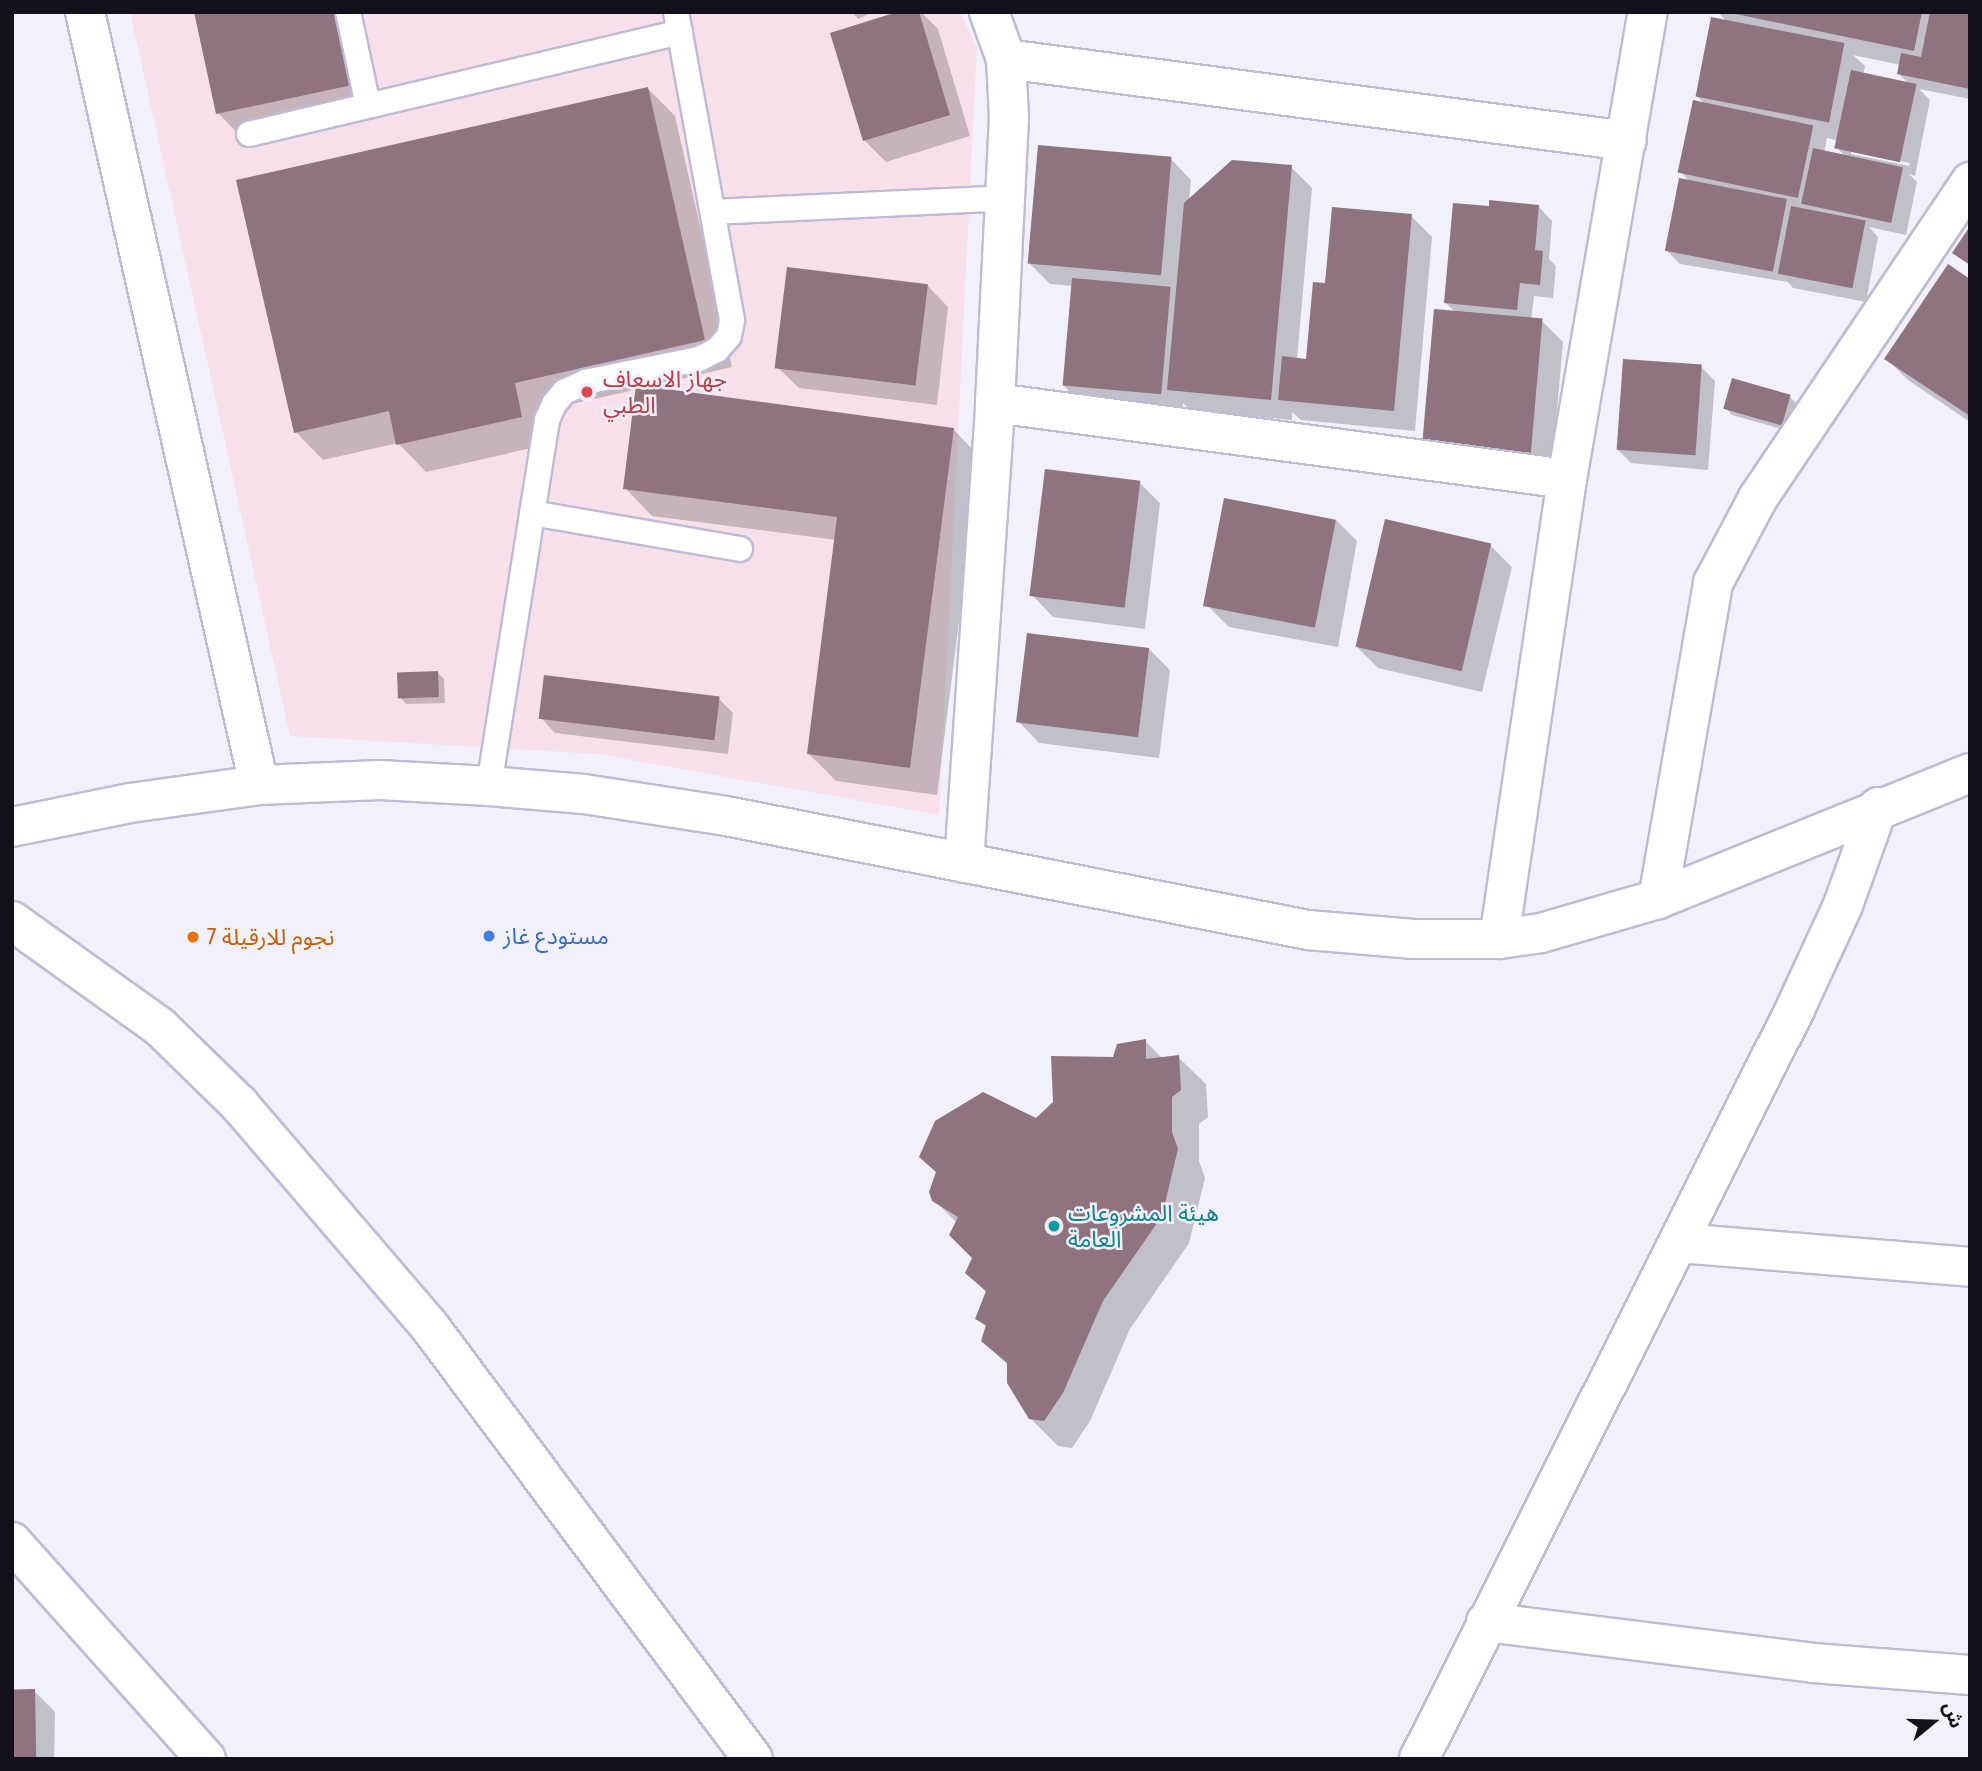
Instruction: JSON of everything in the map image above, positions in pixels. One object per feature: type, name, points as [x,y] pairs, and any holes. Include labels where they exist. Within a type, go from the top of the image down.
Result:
[{"type":"street","points":[[85,12],[259,785]]},
{"type":"street","points":[[964,863],[1006,198],[1006,59],[989,12]]},
{"type":"street","points":[[1499,939],[1567,478],[1628,141],[1648,12]]},
{"type":"street","points":[[1006,59],[1628,141]]},
{"type":"street","points":[[1658,899],[1713,583],[1758,498],[1970,182]]},
{"type":"street","points":[[995,402],[1567,478]]},
{"type":"street","points":[[12,827],[130,803],[259,785],[380,780],[584,793],[700,812],[1308,930],[1414,939],[1499,939],[1541,933],[1658,899],[1878,807],[1970,773]]},
{"type":"street","points":[[1419,1759],[1680,1243],[1838,917],[1878,807]]},
{"type":"street","points":[[12,921],[160,1027],[239,1104],[430,1327],[753,1759]]},
{"type":"street","points":[[1680,1243],[1970,1267]]},
{"type":"street","points":[[12,1542],[206,1759]]},
{"type":"street","points":[[1486,1622],[1813,1663],[1970,1675]]},
{"type":"lane","points":[[348,12],[368,105]]},
{"type":"lane","points":[[249,134],[678,22],[732,320],[729,336],[717,350],[699,359],[585,382],[564,392],[547,420],[489,786]]},
{"type":"lane","points":[[713,212],[1006,198]]},
{"type":"lane","points":[[533,513],[740,549]]},
{"type":"shaded area","name":"جهاز الاسعاف الطبي","points":[[130,12],[960,12],[977,48],[939,815],[598,754],[290,736]]},
{"type":"building","points":[[194,12],[336,12],[352,85],[216,114]]},
{"type":"building","points":[[897,12],[919,12],[950,115],[863,141],[830,33]]},
{"type":"building","points":[[1726,12],[1922,12],[1914,51]]},
{"type":"building","points":[[1930,12],[1970,12],[1970,89],[1897,74],[1901,53],[1921,57]]},
{"type":"building","points":[[1711,17],[1845,43],[1829,122],[1696,97]]},
{"type":"building","points":[[1851,70],[1917,84],[1900,162],[1834,148]]},
{"type":"building","points":[[648,87],[705,340],[515,383],[522,417],[396,445],[389,411],[294,433],[236,180]]},
{"type":"building","points":[[1693,100],[1813,126],[1798,198],[1678,172]]},
{"type":"building","points":[[1038,145],[1171,157],[1161,275],[1028,264]]},
{"type":"building","points":[[1813,148],[1903,167],[1891,223],[1801,204]]},
{"type":"building","points":[[1232,160],[1292,165],[1271,400],[1167,390],[1184,203]]},
{"type":"building","points":[[1679,178],[1787,199],[1773,272],[1665,251]]},
{"type":"building","points":[[1489,200],[1539,205],[1535,250],[1543,251],[1540,285],[1520,283],[1517,310],[1444,303],[1453,203],[1489,206]]},
{"type":"building","points":[[1791,206],[1866,221],[1852,288],[1778,274]]},
{"type":"building","points":[[1332,207],[1412,214],[1394,411],[1278,400],[1282,356],[1306,359],[1313,282],[1325,283]]},
{"type":"building","points":[[1970,226],[1970,265],[1952,253]]},
{"type":"building","points":[[1948,264],[1970,279],[1970,416],[1884,359]]},
{"type":"building","points":[[787,267],[928,284],[916,386],[775,368]]},
{"type":"building","points":[[1072,278],[1171,287],[1161,394],[1063,386]]},
{"type":"building","points":[[1434,309],[1543,318],[1530,459],[1422,449]]},
{"type":"building","points":[[1623,359],[1702,365],[1695,455],[1617,450]]},
{"type":"building","points":[[1732,378],[1791,395],[1782,426],[1723,409]]},
{"type":"building","points":[[636,385],[954,428],[910,768],[807,754],[837,517],[623,489]]},
{"type":"building","points":[[1045,469],[1140,481],[1125,608],[1029,596]]},
{"type":"building","points":[[1224,498],[1336,520],[1315,628],[1203,606]]},
{"type":"building","points":[[1385,519],[1491,544],[1462,671],[1356,647]]},
{"type":"building","points":[[1027,633],[1149,648],[1138,737],[1016,722]]},
{"type":"building","points":[[438,671],[439,697],[398,698],[397,672]]},
{"type":"building","points":[[544,675],[720,697],[714,740],[539,719]]},
{"type":"building","name":"هيئة المشروعات العامة","points":[[1146,1039],[1146,1059],[1179,1055],[1181,1090],[1172,1097],[1172,1132],[1178,1149],[1162,1216],[1103,1301],[1063,1393],[1044,1421],[1029,1419],[1007,1383],[1007,1363],[981,1341],[986,1325],[975,1319],[986,1291],[965,1273],[972,1258],[949,1235],[958,1217],[932,1201],[929,1192],[936,1172],[919,1157],[935,1121],[983,1092],[1036,1118],[1053,1102],[1051,1056],[1113,1057],[1117,1044]]},
{"type":"building","points":[[12,1689],[35,1689],[36,1759],[13,1759]]},
{"type":"place","name":"جهاز الاسعاف الطبي","points":[[587,392]]},
{"type":"place","name":"مستودع غاز","points":[[489,936]]},
{"type":"place","name":"7 نجوم للارقيلة","points":[[193,937]]},
{"type":"place","name":"هيئة المشروعات العامة","points":[[1054,1226]]}]
